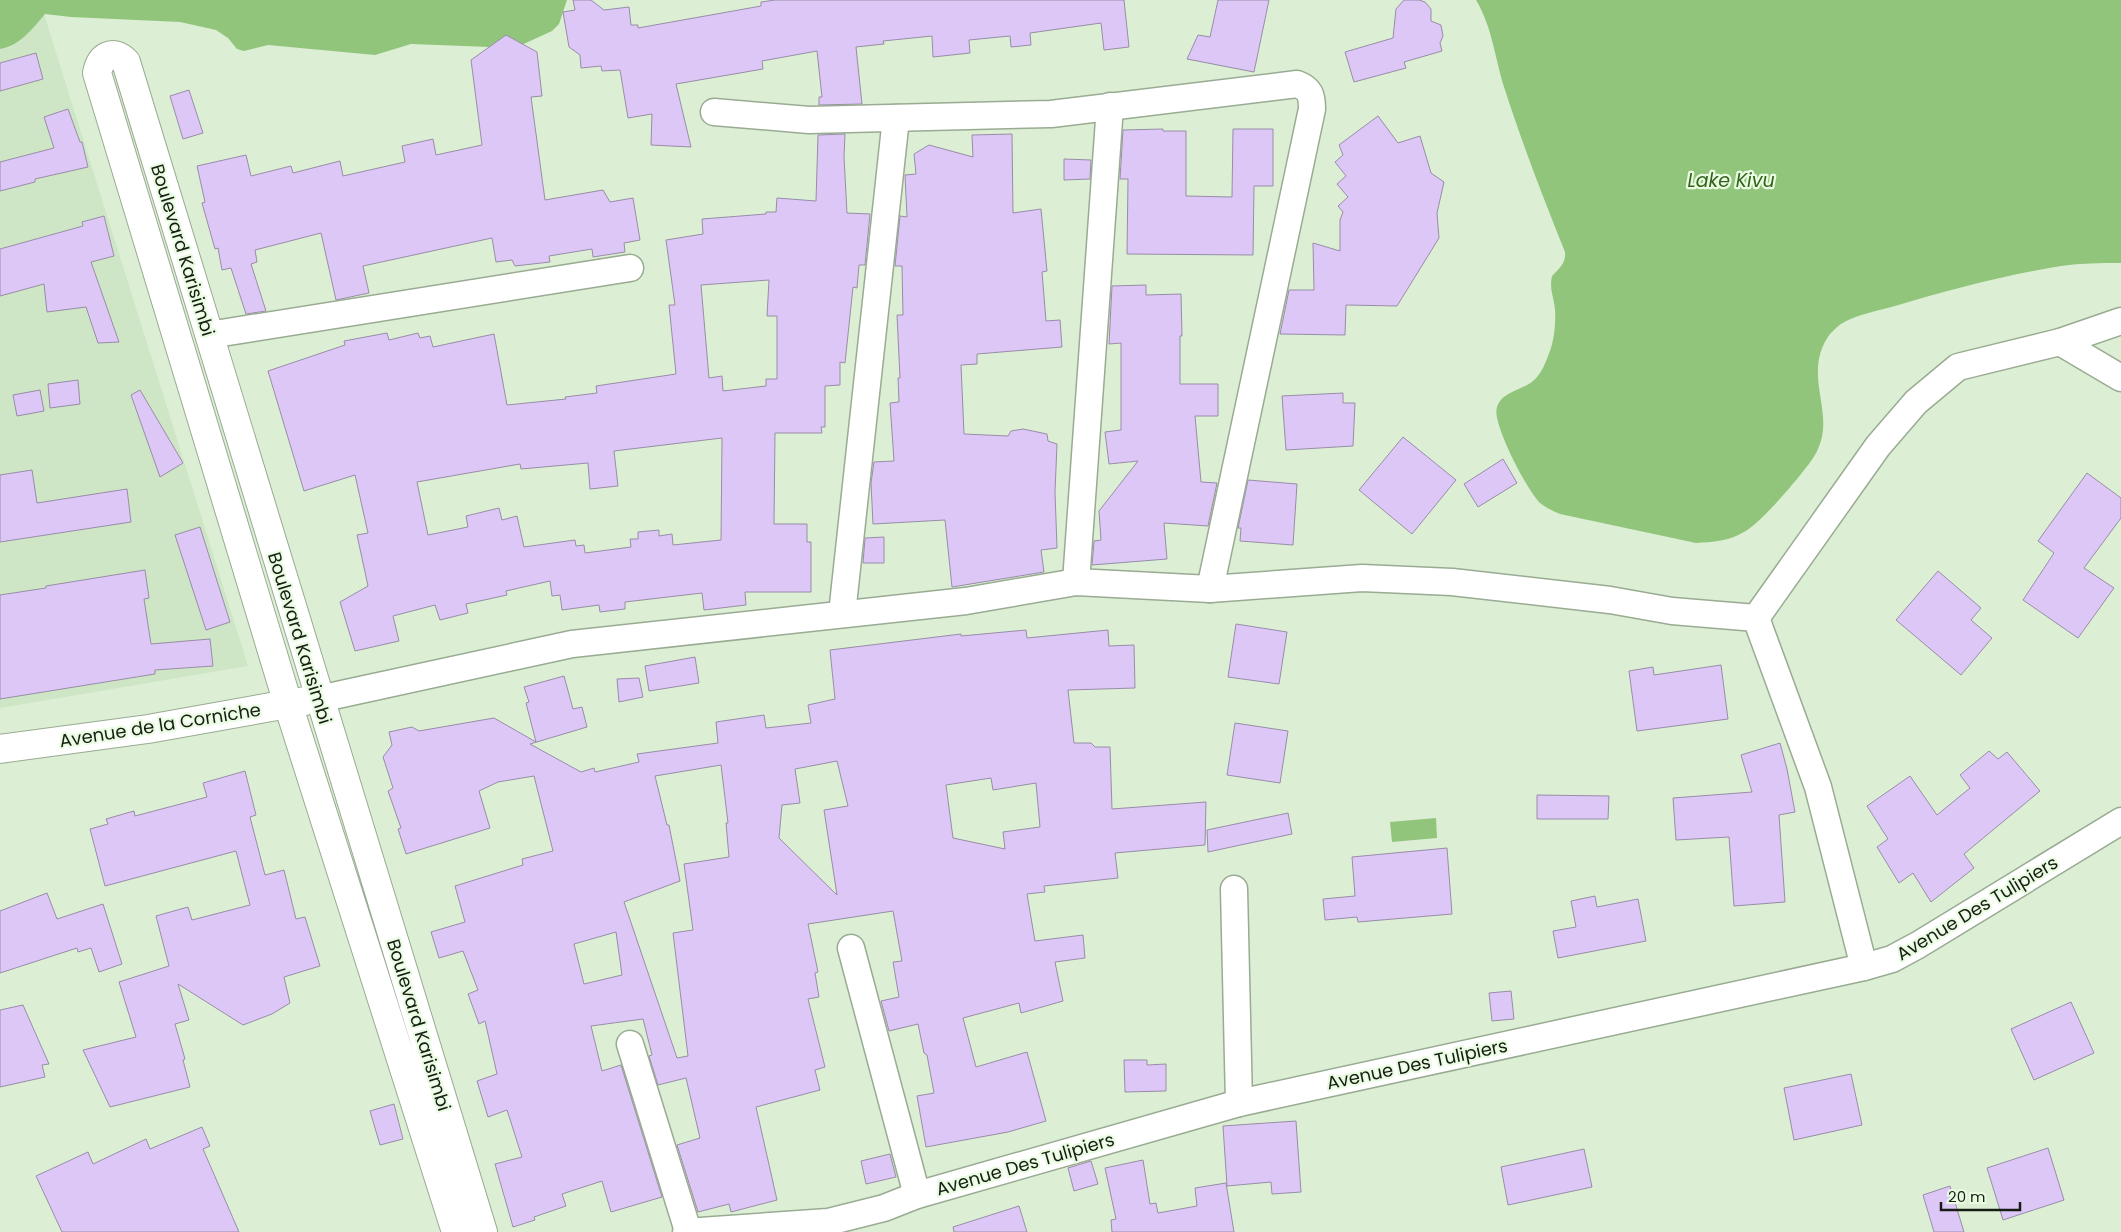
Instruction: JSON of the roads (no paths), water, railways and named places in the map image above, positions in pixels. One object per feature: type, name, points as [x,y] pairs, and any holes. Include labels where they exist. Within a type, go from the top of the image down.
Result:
[{"type":"street","name":"Boulevard Karisimbi","points":[[288,704],[97,73],[99,64],[109,54],[116,54],[126,62],[483,1232]]},
{"type":"street","points":[[714,112],[809,120],[1051,114],[1297,84],[1306,87],[1312,96],[1312,109],[1210,589]]},
{"type":"street","points":[[1076,582],[1110,106]]},
{"type":"street","points":[[842,614],[896,118]]},
{"type":"street","points":[[208,335],[630,268]]},
{"type":"street","points":[[1756,618],[1878,446],[1916,402],[1958,367],[2060,342],[2121,321]]},
{"type":"street","points":[[2060,342],[2121,378]]},
{"type":"street","points":[[319,699],[572,644],[966,601],[1076,582],[1210,589],[1362,578],[1452,582],[1610,600],[1672,611],[1756,618]]},
{"type":"street","points":[[1756,618],[1818,787],[1864,967]]},
{"type":"street","name":"Avenue de la Corniche","points":[[0,749],[148,729],[319,699]]},
{"type":"street","points":[[288,704],[456,1232]]},
{"type":"street","name":"Avenue Des Tulipiers","points":[[687,1232],[830,1227],[918,1195],[1239,1103],[1864,967],[1892,959],[2121,822]]},
{"type":"street","points":[[1234,889],[1239,1103]]},
{"type":"street","points":[[851,948],[918,1195]]},
{"type":"street","points":[[630,1044],[687,1232]]},
{"type":"water","points":[[0,0],[567,0],[559,24],[552,31],[515,48],[411,44],[375,55],[268,45],[244,51],[237,49],[228,38],[216,30],[180,22],[45,14],[20,41],[0,49]]},
{"type":"water","name":"Lake Kivu","points":[[1476,0],[2121,0],[2121,263],[2068,265],[1998,278],[1868,313],[1841,324],[1830,334],[1822,347],[1819,360],[1818,373],[1823,425],[1819,447],[1813,459],[1770,510],[1760,520],[1738,535],[1721,540],[1696,543],[1560,514],[1540,503],[1527,485],[1505,441],[1497,415],[1497,407],[1508,394],[1533,381],[1539,375],[1545,363],[1554,336],[1555,325],[1551,285],[1552,276],[1560,268],[1565,252],[1518,129],[1504,87],[1490,31]]},
{"type":"water","points":[[1436,818],[1437,838],[1392,842],[1390,822]]}]
